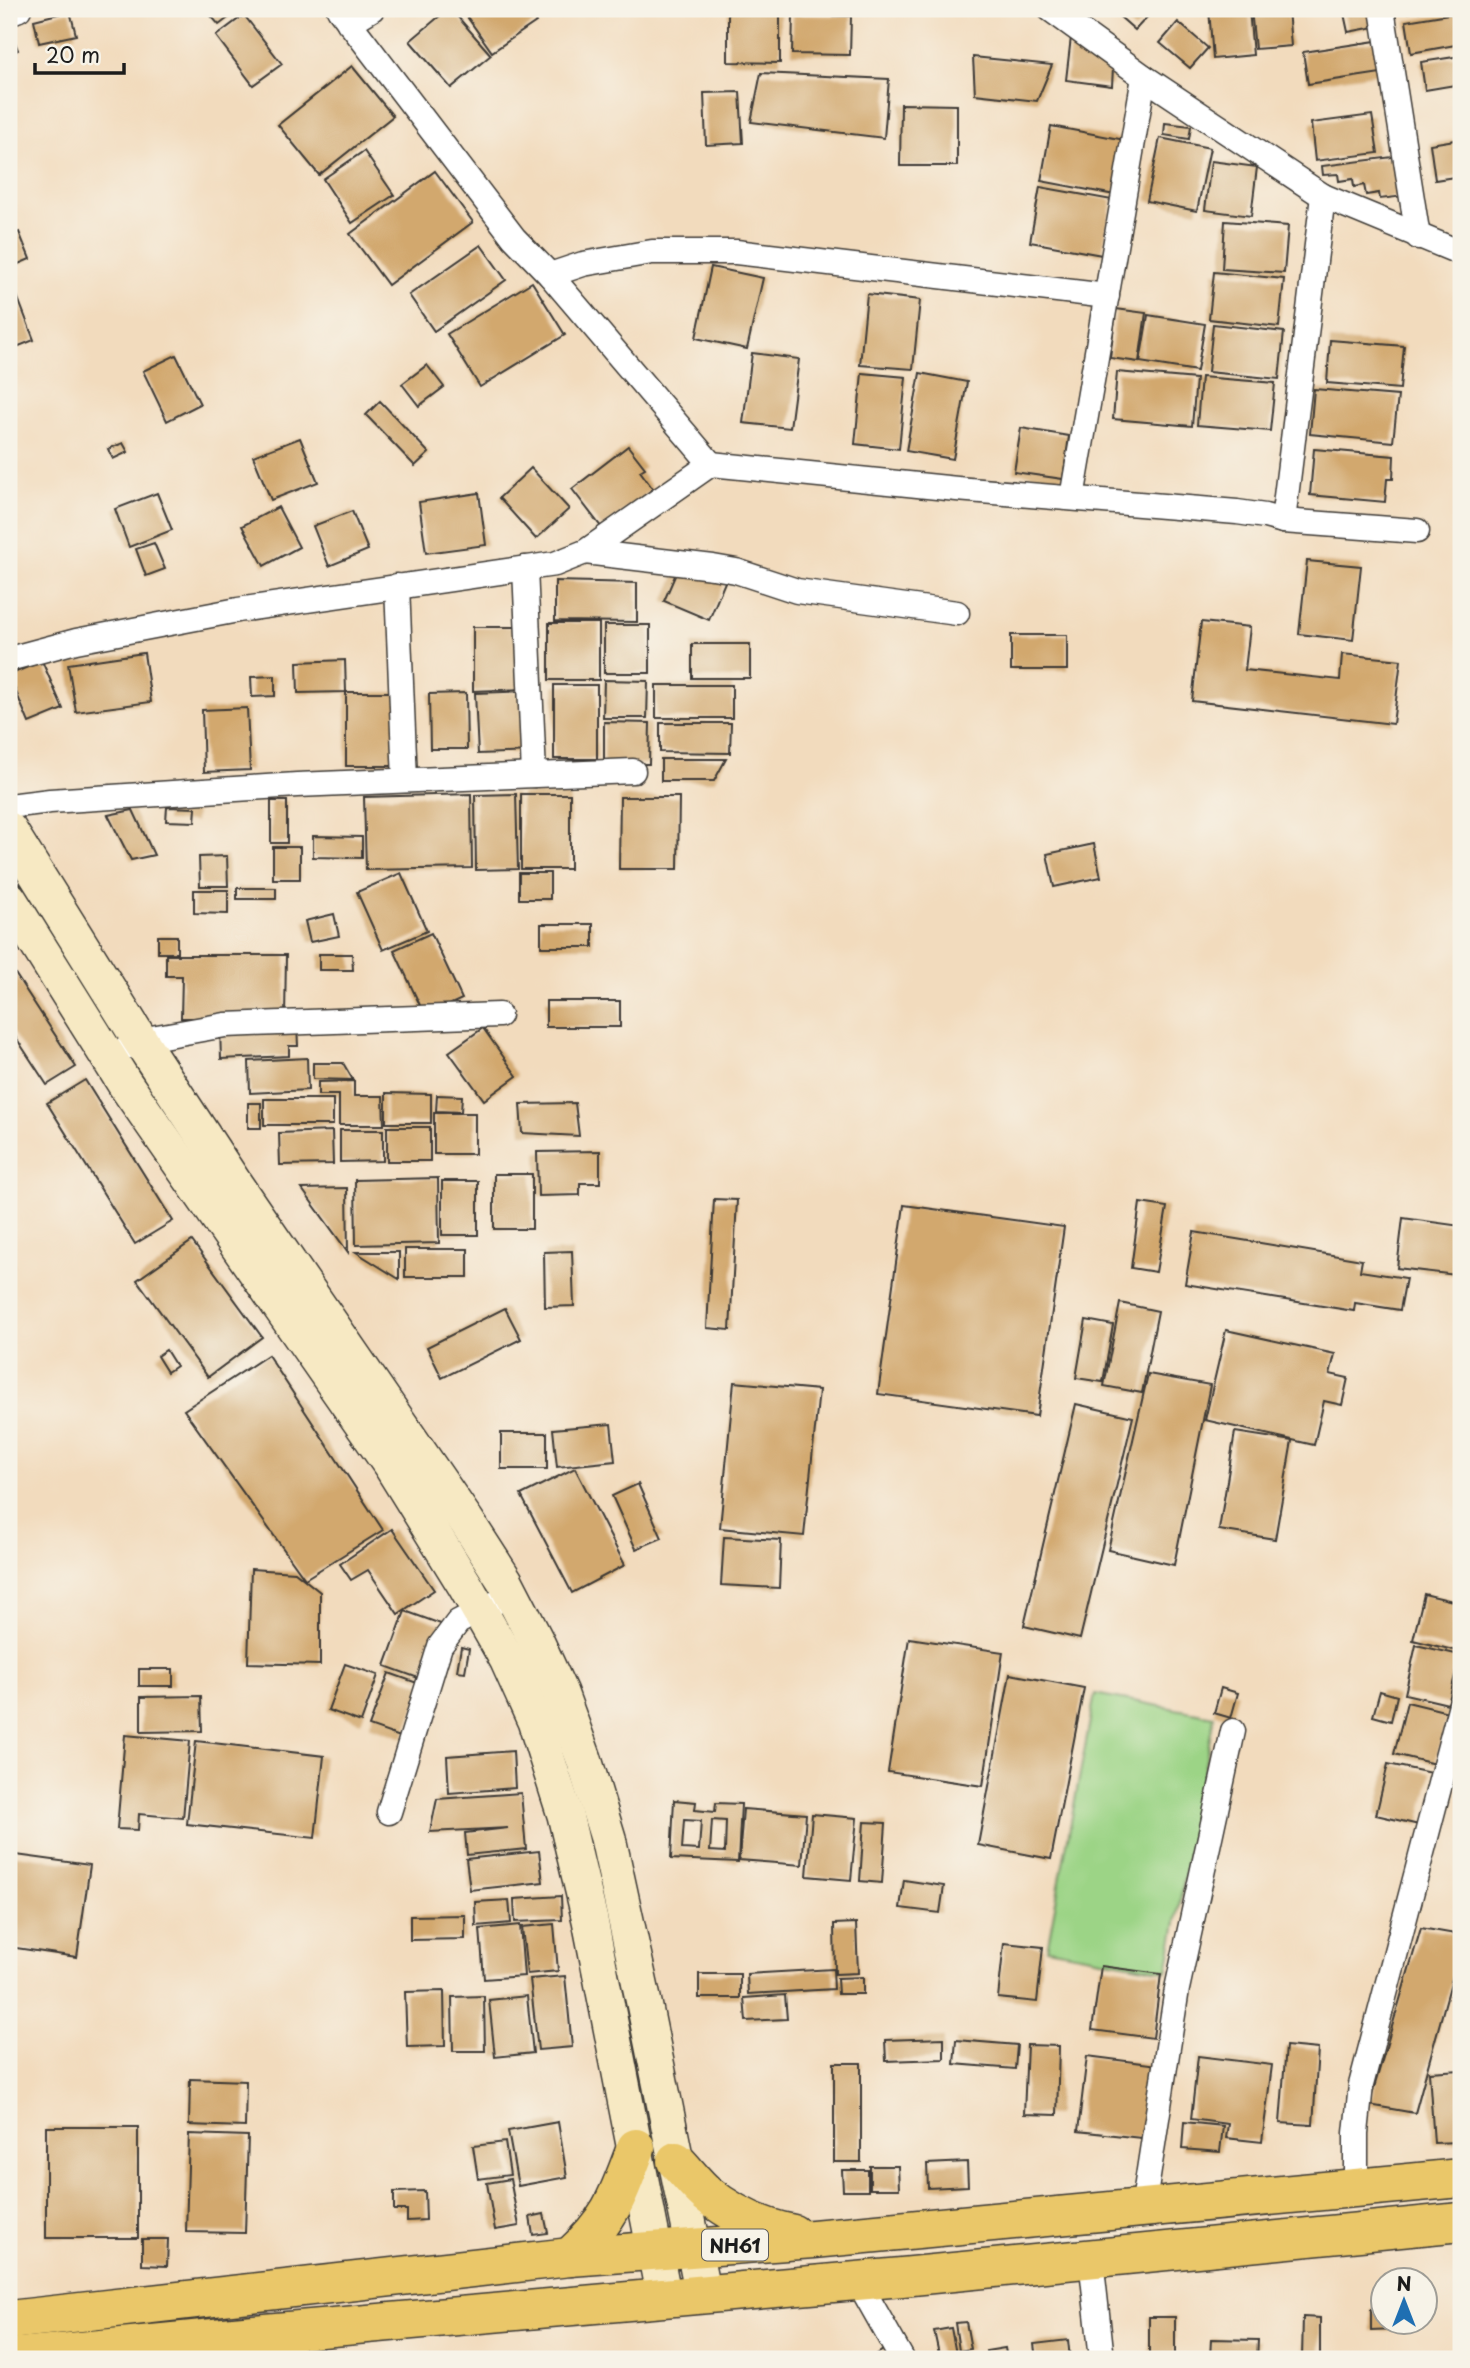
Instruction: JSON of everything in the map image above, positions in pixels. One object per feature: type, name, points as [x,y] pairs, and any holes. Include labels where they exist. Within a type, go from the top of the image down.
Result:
[{"type":"highway","points":[[570,2257],[593,2236],[606,2219],[617,2199],[636,2148]]},
{"type":"highway","points":[[676,2161],[706,2193],[738,2214],[773,2230],[813,2239]]},
{"type":"highway","name":"NH61","points":[[9,2320],[570,2257],[813,2239],[1461,2179]]},
{"type":"highway","name":"NH61","points":[[9,2358],[858,2281],[1461,2222]]},
{"type":"highway","points":[[261,2292],[265,2333]]},
{"type":"street","points":[[9,13],[19,9]]},
{"type":"street","points":[[372,9],[344,16],[514,238],[550,275],[711,464]]},
{"type":"street","points":[[1050,9],[1144,77],[1323,196],[1461,253]]},
{"type":"street","points":[[1382,9],[1418,237]]},
{"type":"street","points":[[1072,498],[1144,77]]},
{"type":"street","points":[[1283,520],[1323,196]]},
{"type":"street","points":[[550,275],[583,264],[652,252],[736,252],[1107,296]]},
{"type":"street","points":[[9,659],[76,640],[238,610],[555,564],[585,552],[711,464],[1417,531]]},
{"type":"street","points":[[585,552],[713,567],[736,571],[797,591],[957,613]]},
{"type":"street","points":[[525,568],[534,775]]},
{"type":"street","points":[[397,586],[405,780]]},
{"type":"street","points":[[9,806],[297,785],[633,771]]},
{"type":"street","points":[[9,830],[140,1040],[288,1264],[467,1522],[513,1595],[560,1693],[599,1806],[639,1978],[703,2294]]},
{"type":"street","points":[[9,900],[109,1059],[392,1467],[506,1659],[535,1721],[565,1815],[590,1920],[664,2298]]},
{"type":"street","points":[[109,1059],[140,1040],[225,1025],[499,1015]]},
{"type":"street","points":[[389,1812],[440,1646],[458,1622],[513,1595]]},
{"type":"street","points":[[1356,2189],[1356,2133],[1361,2085],[1461,1704]]},
{"type":"street","points":[[1143,2209],[1177,1989],[1233,1731]]},
{"type":"street","points":[[565,1815],[599,1806]]},
{"type":"street","points":[[1091,2259],[1102,2359]]},
{"type":"street","points":[[858,2281],[902,2359]]},
{"type":"green space","points":[[1095,1694],[1214,1716],[1167,1971],[1047,1949]]},
{"type":"building","points":[[205,9],[240,9],[219,25]]},
{"type":"building","points":[[451,9],[491,55],[451,88],[410,41]]},
{"type":"building","points":[[527,9],[536,22],[492,52],[463,11]]},
{"type":"building","points":[[728,9],[780,9],[780,63],[728,62]]},
{"type":"building","points":[[1111,9],[1143,9],[1149,15],[1135,30]]},
{"type":"building","points":[[1209,9],[1249,9],[1253,55],[1213,59]]},
{"type":"building","points":[[1251,9],[1288,9],[1291,46],[1255,49]]},
{"type":"building","points":[[1343,9],[1376,9],[1380,26],[1348,32]]},
{"type":"building","points":[[1401,9],[1421,9],[1421,11],[1401,13]]},
{"type":"building","points":[[70,11],[76,35],[39,43],[34,20]]},
{"type":"building","points":[[1461,12],[1461,44],[1411,53],[1406,21]]},
{"type":"building","points":[[244,15],[282,64],[253,85],[216,36]]},
{"type":"building","points":[[793,15],[851,16],[850,55],[792,54]]},
{"type":"building","points":[[1178,22],[1208,48],[1190,68],[1160,43]]},
{"type":"building","points":[[9,27],[18,50],[9,54]]},
{"type":"building","points":[[1071,37],[1113,68],[1112,86],[1066,80]]},
{"type":"building","points":[[1376,41],[1381,73],[1308,84],[1303,52]]},
{"type":"building","points":[[1461,56],[1461,84],[1425,90],[1421,62]]},
{"type":"building","points":[[973,57],[1052,65],[1037,101],[975,94]]},
{"type":"building","points":[[352,66],[393,116],[319,175],[278,125]]},
{"type":"building","points":[[761,73],[889,79],[884,138],[751,122]]},
{"type":"building","points":[[740,92],[743,143],[706,145],[704,93]]},
{"type":"building","points":[[901,104],[957,105],[957,166],[900,166]]},
{"type":"building","points":[[1372,115],[1378,153],[1315,161],[1311,123]]},
{"type":"building","points":[[1165,123],[1191,126],[1189,139],[1164,135]]},
{"type":"building","points":[[1051,126],[1125,140],[1115,195],[1041,181]]},
{"type":"building","points":[[1160,138],[1210,148],[1197,211],[1147,201]]},
{"type":"building","points":[[1461,139],[1461,176],[1435,180],[1430,144]]},
{"type":"building","points":[[364,151],[394,195],[352,223],[323,179]]},
{"type":"building","points":[[1400,156],[1405,196],[1380,199],[1379,193],[1366,195],[1364,185],[1354,187],[1353,179],[1339,181],[1338,174],[1323,175],[1322,166]]},
{"type":"building","points":[[1211,161],[1257,167],[1251,216],[1205,210]]},
{"type":"building","points":[[435,171],[473,222],[388,285],[350,234]]},
{"type":"building","points":[[1040,187],[1112,200],[1102,255],[1030,242]]},
{"type":"building","points":[[1225,221],[1288,226],[1284,273],[1222,269]]},
{"type":"building","points":[[19,232],[30,259],[9,268],[9,236]]},
{"type":"building","points":[[481,245],[506,280],[434,331],[409,295]]},
{"type":"building","points":[[711,267],[763,278],[747,349],[696,338]]},
{"type":"building","points":[[1214,272],[1284,279],[1279,327],[1209,319]]},
{"type":"building","points":[[532,282],[565,335],[480,387],[447,334]]},
{"type":"building","points":[[16,293],[34,340],[9,350],[9,296]]},
{"type":"building","points":[[867,294],[920,300],[913,369],[860,365]]},
{"type":"building","points":[[1116,309],[1146,313],[1139,362],[1110,358]]},
{"type":"building","points":[[1148,315],[1205,324],[1197,371],[1140,362]]},
{"type":"building","points":[[1213,324],[1284,332],[1279,379],[1208,372]]},
{"type":"building","points":[[1330,340],[1404,346],[1400,389],[1327,383]]},
{"type":"building","points":[[752,353],[799,359],[790,428],[743,423]]},
{"type":"building","points":[[176,355],[200,404],[167,421],[143,371]]},
{"type":"building","points":[[427,365],[444,387],[419,406],[402,384]]},
{"type":"building","points":[[1117,372],[1196,379],[1192,426],[1113,419]]},
{"type":"building","points":[[862,373],[906,377],[899,449],[855,444]]},
{"type":"building","points":[[920,373],[967,382],[953,459],[906,451]]},
{"type":"building","points":[[1201,377],[1275,383],[1270,431],[1197,425]]},
{"type":"building","points":[[1314,389],[1398,396],[1393,442],[1310,434]]},
{"type":"building","points":[[380,401],[429,453],[415,466],[366,415]]},
{"type":"building","points":[[1021,428],[1069,436],[1063,479],[1014,472]]},
{"type":"building","points":[[300,438],[318,482],[271,500],[253,456]]},
{"type":"building","points":[[123,443],[128,452],[113,459],[108,449]]},
{"type":"building","points":[[628,446],[645,468],[640,471],[653,489],[602,528],[572,489]]},
{"type":"building","points":[[1314,449],[1394,456],[1393,479],[1387,479],[1385,502],[1310,495]]},
{"type":"building","points":[[531,468],[569,509],[536,539],[499,498]]},
{"type":"building","points":[[157,493],[172,530],[129,547],[115,509]]},
{"type":"building","points":[[479,493],[486,545],[426,553],[419,502]]},
{"type":"building","points":[[278,507],[299,547],[264,566],[242,526]]},
{"type":"building","points":[[352,511],[368,550],[329,566],[313,526]]},
{"type":"building","points":[[154,543],[165,569],[146,576],[136,549]]},
{"type":"building","points":[[1307,561],[1361,566],[1353,640],[1299,634]]},
{"type":"building","points":[[677,571],[728,575],[709,620],[664,601]]},
{"type":"building","points":[[555,581],[637,583],[637,622],[555,621]]},
{"type":"building","points":[[1201,622],[1250,627],[1245,670],[1340,680],[1342,654],[1401,660],[1393,724],[1192,701]]},
{"type":"building","points":[[549,623],[599,623],[599,680],[549,680]]},
{"type":"building","points":[[604,625],[650,625],[650,673],[604,673]]},
{"type":"building","points":[[473,627],[524,627],[525,689],[473,691]]},
{"type":"building","points":[[1011,635],[1067,635],[1067,670],[1011,670]]},
{"type":"building","points":[[692,644],[750,644],[750,678],[692,678]]},
{"type":"building","points":[[144,653],[151,702],[76,712],[68,664]]},
{"type":"building","points":[[345,660],[346,692],[298,693],[297,662]]},
{"type":"building","points":[[42,661],[63,709],[29,723],[9,675]]},
{"type":"building","points":[[275,676],[275,696],[252,697],[251,677]]},
{"type":"building","points":[[604,680],[648,681],[647,718],[603,718]]},
{"type":"building","points":[[554,685],[597,685],[597,759],[554,759]]},
{"type":"building","points":[[656,685],[732,685],[732,718],[656,718]]},
{"type":"building","points":[[528,691],[531,752],[478,754],[475,693]]},
{"type":"building","points":[[346,692],[398,692],[398,766],[346,766]]},
{"type":"building","points":[[466,693],[467,749],[430,749],[429,694]]},
{"type":"building","points":[[247,708],[250,770],[204,772],[202,710]]},
{"type":"building","points":[[604,722],[650,723],[649,764],[604,764]]},
{"type":"building","points":[[660,723],[731,723],[730,753],[660,752]]},
{"type":"building","points":[[661,759],[726,759],[714,781],[661,781]]},
{"type":"building","points":[[471,794],[472,868],[366,870],[364,797]]},
{"type":"building","points":[[516,794],[518,869],[476,870],[475,795]]},
{"type":"building","points":[[521,794],[570,794],[570,869],[521,869]]},
{"type":"building","points":[[620,797],[679,797],[678,869],[619,869]]},
{"type":"building","points":[[271,801],[287,801],[287,843],[271,843]]},
{"type":"building","points":[[167,807],[196,808],[195,822],[166,821]]},
{"type":"building","points":[[133,810],[154,855],[131,860],[108,815]]},
{"type":"building","points":[[313,836],[362,837],[362,858],[313,857]]},
{"type":"building","points":[[1094,844],[1101,877],[1054,887],[1047,854]]},
{"type":"building","points":[[273,847],[300,847],[300,879],[273,879]]},
{"type":"building","points":[[227,856],[228,886],[200,886],[199,857]]},
{"type":"building","points":[[401,873],[427,931],[383,950],[357,892]]},
{"type":"building","points":[[519,873],[550,873],[550,899],[519,899]]},
{"type":"building","points":[[237,888],[276,888],[276,899],[237,899]]},
{"type":"building","points":[[194,890],[228,890],[228,914],[194,913]]},
{"type":"building","points":[[334,914],[339,936],[310,942],[305,921]]},
{"type":"building","points":[[541,924],[593,924],[593,947],[541,947]]},
{"type":"building","points":[[431,933],[462,999],[425,1016],[394,950]]},
{"type":"building","points":[[158,936],[177,936],[177,953],[158,953]]},
{"type":"building","points":[[319,954],[352,954],[353,970],[319,970]]},
{"type":"building","points":[[166,955],[286,955],[285,1018],[181,1018],[182,976],[166,976]]},
{"type":"building","points":[[14,972],[76,1067],[47,1085],[9,1027],[9,976]]},
{"type":"building","points":[[546,1001],[620,1001],[620,1027],[546,1027]]},
{"type":"building","points":[[297,1026],[298,1046],[289,1046],[289,1056],[221,1059],[220,1028]]},
{"type":"building","points":[[483,1028],[517,1076],[484,1100],[449,1052]]},
{"type":"building","points":[[307,1058],[308,1090],[250,1093],[249,1061]]},
{"type":"building","points":[[313,1063],[343,1063],[353,1080],[313,1079]]},
{"type":"building","points":[[85,1080],[173,1221],[135,1244],[47,1103]]},
{"type":"building","points":[[354,1081],[354,1096],[383,1096],[384,1125],[339,1125],[339,1095],[318,1095],[318,1082]]},
{"type":"building","points":[[386,1093],[431,1094],[431,1123],[386,1123]]},
{"type":"building","points":[[437,1095],[462,1096],[461,1112],[436,1111]]},
{"type":"building","points":[[264,1099],[333,1099],[333,1125],[264,1125]]},
{"type":"building","points":[[248,1103],[261,1103],[261,1128],[248,1128]]},
{"type":"building","points":[[575,1103],[579,1136],[522,1133],[520,1104]]},
{"type":"building","points":[[434,1113],[475,1113],[475,1154],[434,1154]]},
{"type":"building","points":[[387,1127],[430,1127],[430,1161],[387,1161]]},
{"type":"building","points":[[340,1130],[383,1130],[383,1161],[340,1162]]},
{"type":"building","points":[[332,1131],[333,1164],[280,1165],[279,1133]]},
{"type":"building","points":[[600,1151],[600,1183],[580,1183],[580,1195],[538,1196],[537,1152]]},
{"type":"building","points":[[494,1174],[532,1174],[532,1229],[494,1229]]},
{"type":"building","points":[[438,1178],[439,1243],[356,1245],[355,1180]]},
{"type":"building","points":[[442,1181],[478,1181],[478,1235],[442,1235]]},
{"type":"building","points":[[347,1188],[348,1252],[302,1189]]},
{"type":"building","points":[[714,1199],[737,1200],[730,1330],[707,1328]]},
{"type":"building","points":[[1140,1203],[1167,1207],[1156,1272],[1131,1268]]},
{"type":"building","points":[[904,1205],[1064,1227],[1037,1416],[878,1394]]},
{"type":"building","points":[[1403,1218],[1461,1226],[1456,1275],[1397,1268]]},
{"type":"building","points":[[1194,1232],[1362,1260],[1360,1271],[1406,1278],[1400,1310],[1355,1303],[1354,1311],[1185,1284]]},
{"type":"building","points":[[192,1241],[262,1337],[208,1377],[137,1280]]},
{"type":"building","points":[[9,1242],[13,1242],[14,1267],[9,1267]]},
{"type":"building","points":[[405,1249],[468,1249],[468,1277],[405,1277]]},
{"type":"building","points":[[572,1251],[574,1306],[545,1307],[544,1252]]},
{"type":"building","points":[[356,1252],[399,1252],[399,1279]]},
{"type":"building","points":[[1120,1303],[1158,1311],[1142,1393],[1104,1386]]},
{"type":"building","points":[[505,1308],[521,1339],[442,1378],[427,1347]]},
{"type":"building","points":[[1086,1320],[1113,1325],[1103,1382],[1076,1378]]},
{"type":"building","points":[[1226,1330],[1335,1354],[1330,1374],[1348,1378],[1342,1405],[1324,1401],[1314,1445],[1205,1420]]},
{"type":"building","points":[[166,1350],[176,1366],[167,1372],[157,1356]]},
{"type":"building","points":[[268,1355],[383,1530],[305,1579],[184,1410]]},
{"type":"building","points":[[1148,1374],[1210,1385],[1174,1565],[1108,1550]]},
{"type":"building","points":[[734,1382],[819,1390],[804,1536],[720,1528]]},
{"type":"building","points":[[1076,1404],[1133,1417],[1080,1639],[1024,1626]]},
{"type":"building","points":[[611,1424],[615,1461],[557,1467],[553,1429]]},
{"type":"building","points":[[1235,1432],[1292,1441],[1275,1539],[1219,1530]]},
{"type":"building","points":[[501,1433],[547,1433],[547,1469],[501,1469]]},
{"type":"building","points":[[575,1468],[625,1565],[572,1593],[521,1495]]},
{"type":"building","points":[[638,1484],[662,1538],[636,1549],[612,1496]]},
{"type":"building","points":[[392,1529],[434,1590],[398,1614],[368,1570],[351,1580],[340,1564]]},
{"type":"building","points":[[724,1537],[781,1540],[779,1588],[721,1585]]},
{"type":"building","points":[[251,1569],[295,1572],[320,1592],[320,1665],[248,1663]]},
{"type":"building","points":[[1424,1594],[1461,1603],[1461,1652],[1413,1640]]},
{"type":"building","points":[[405,1611],[441,1624],[421,1679],[385,1666]]},
{"type":"building","points":[[909,1638],[1003,1652],[983,1786],[888,1772]]},
{"type":"building","points":[[1416,1645],[1460,1655],[1448,1704],[1405,1694]]},
{"type":"building","points":[[461,1647],[469,1649],[465,1672],[457,1671]]},
{"type":"building","points":[[345,1664],[378,1675],[361,1722],[328,1710]]},
{"type":"building","points":[[139,1669],[173,1669],[173,1686],[139,1686]]},
{"type":"building","points":[[389,1673],[423,1685],[403,1738],[369,1726]]},
{"type":"building","points":[[1010,1674],[1084,1688],[1051,1859],[978,1845]]},
{"type":"building","points":[[1221,1688],[1238,1693],[1231,1718],[1214,1713]]},
{"type":"building","points":[[1380,1691],[1397,1696],[1391,1721],[1373,1716]]},
{"type":"building","points":[[201,1696],[202,1731],[141,1732],[141,1697]]},
{"type":"building","points":[[1407,1702],[1448,1712],[1435,1764],[1394,1754]]},
{"type":"building","points":[[125,1735],[190,1741],[183,1818],[139,1814],[138,1830],[117,1829]]},
{"type":"building","points":[[196,1741],[324,1756],[315,1838],[187,1824]]},
{"type":"building","points":[[513,1751],[515,1788],[449,1793],[447,1756]]},
{"type":"building","points":[[1388,1764],[1431,1773],[1419,1825],[1376,1815]]},
{"type":"building","points":[[521,1793],[526,1849],[467,1855],[465,1833],[508,1828],[430,1832],[437,1799]]},
{"type":"building","points":[[674,1800],[696,1802],[695,1810],[715,1812],[716,1803],[741,1804],[738,1862],[671,1859]],"holes":[[[684,1820],[701,1821],[699,1850],[682,1849]],[[712,1820],[726,1821],[725,1852],[710,1851]]]},
{"type":"building","points":[[743,1809],[806,1814],[802,1865],[739,1860]]},
{"type":"building","points":[[812,1814],[857,1818],[851,1880],[807,1876]]},
{"type":"building","points":[[864,1822],[886,1823],[882,1883],[860,1881]]},
{"type":"building","points":[[539,1851],[543,1882],[470,1890],[466,1859]]},
{"type":"building","points":[[9,1854],[90,1865],[77,1957],[9,1947]]},
{"type":"building","points":[[904,1880],[944,1886],[940,1913],[900,1908]]},
{"type":"building","points":[[561,1896],[562,1920],[515,1922],[514,1899]]},
{"type":"building","points":[[509,1900],[511,1923],[476,1926],[475,1902]]},
{"type":"building","points":[[465,1915],[465,1939],[410,1940],[410,1916]]},
{"type":"building","points":[[856,1923],[858,1973],[835,1974],[834,1924]]},
{"type":"building","points":[[554,1924],[558,1971],[527,1974],[522,1927]]},
{"type":"building","points":[[520,1925],[524,1976],[484,1979],[480,1929]]},
{"type":"building","points":[[1421,1928],[1461,1935],[1461,1946],[1415,2113],[1369,2105]]},
{"type":"building","points":[[1004,1943],[1043,1947],[1037,2002],[998,1998]]},
{"type":"building","points":[[1101,1966],[1161,1974],[1153,2038],[1092,2030]]},
{"type":"building","points":[[833,1969],[834,1989],[748,1994],[747,1974]]},
{"type":"building","points":[[699,1974],[740,1974],[740,1998],[699,1998]]},
{"type":"building","points":[[565,1976],[572,2047],[538,2050],[530,1979]]},
{"type":"building","points":[[863,1977],[863,1994],[838,1994],[837,1978]]},
{"type":"building","points":[[444,1991],[445,2046],[407,2047],[405,1992]]},
{"type":"building","points":[[785,1995],[787,2019],[746,2021],[744,1998]]},
{"type":"building","points":[[484,1996],[485,2051],[453,2051],[452,1997]]},
{"type":"building","points":[[527,1996],[533,2053],[495,2057],[489,2000]]},
{"type":"building","points":[[944,2038],[944,2059],[886,2061],[885,2040]]},
{"type":"building","points":[[956,2040],[1017,2045],[1015,2069],[954,2064]]},
{"type":"building","points":[[1027,2045],[1059,2046],[1057,2115],[1024,2114]]},
{"type":"building","points":[[1286,2046],[1318,2049],[1313,2125],[1280,2123]]},
{"type":"building","points":[[1087,2056],[1158,2065],[1150,2139],[1078,2131]]},
{"type":"building","points":[[1198,2056],[1272,2065],[1262,2142],[1226,2138],[1228,2124],[1191,2119]]},
{"type":"building","points":[[834,2063],[861,2063],[861,2162],[834,2162]]},
{"type":"building","points":[[1461,2070],[1461,2125],[1458,2125],[1458,2142],[1434,2143],[1429,2072]]},
{"type":"building","points":[[190,2079],[246,2081],[245,2127],[189,2125]]},
{"type":"building","points":[[558,2122],[567,2177],[518,2186],[508,2131]]},
{"type":"building","points":[[1184,2122],[1223,2126],[1220,2152],[1182,2149]]},
{"type":"building","points":[[46,2127],[138,2127],[138,2238],[46,2238]]},
{"type":"building","points":[[189,2134],[248,2136],[245,2233],[186,2232]]},
{"type":"building","points":[[505,2142],[510,2175],[478,2179],[473,2146]]},
{"type":"building","points":[[967,2162],[968,2186],[928,2188],[927,2164]]},
{"type":"building","points":[[870,2166],[898,2166],[899,2189],[870,2189]]},
{"type":"building","points":[[842,2170],[868,2170],[868,2191],[843,2191]]},
{"type":"building","points":[[510,2179],[519,2226],[495,2230],[487,2183]]},
{"type":"building","points":[[425,2191],[426,2220],[407,2221],[407,2210],[394,2210],[394,2192]]},
{"type":"building","points":[[544,2214],[548,2233],[533,2235],[530,2217]]},
{"type":"building","points":[[142,2239],[168,2239],[167,2266],[142,2265]]},
{"type":"building","points":[[1149,2317],[1175,2317],[1175,2359],[1149,2359]]},
{"type":"building","points":[[1303,2317],[1320,2318],[1320,2359],[1302,2359]]},
{"type":"building","points":[[966,2322],[971,2349],[959,2351],[955,2323]]},
{"type":"building","points":[[951,2328],[957,2359],[940,2359],[934,2331]]},
{"type":"building","points":[[1211,2339],[1258,2340],[1257,2359],[1210,2359]]},
{"type":"building","points":[[1068,2340],[1070,2359],[1036,2359],[1034,2344]]},
{"type":"building","points":[[886,2348],[894,2359],[874,2359],[873,2357]]},
{"type":"building","points":[[1005,2348],[1007,2359],[987,2359],[986,2351]]}]
